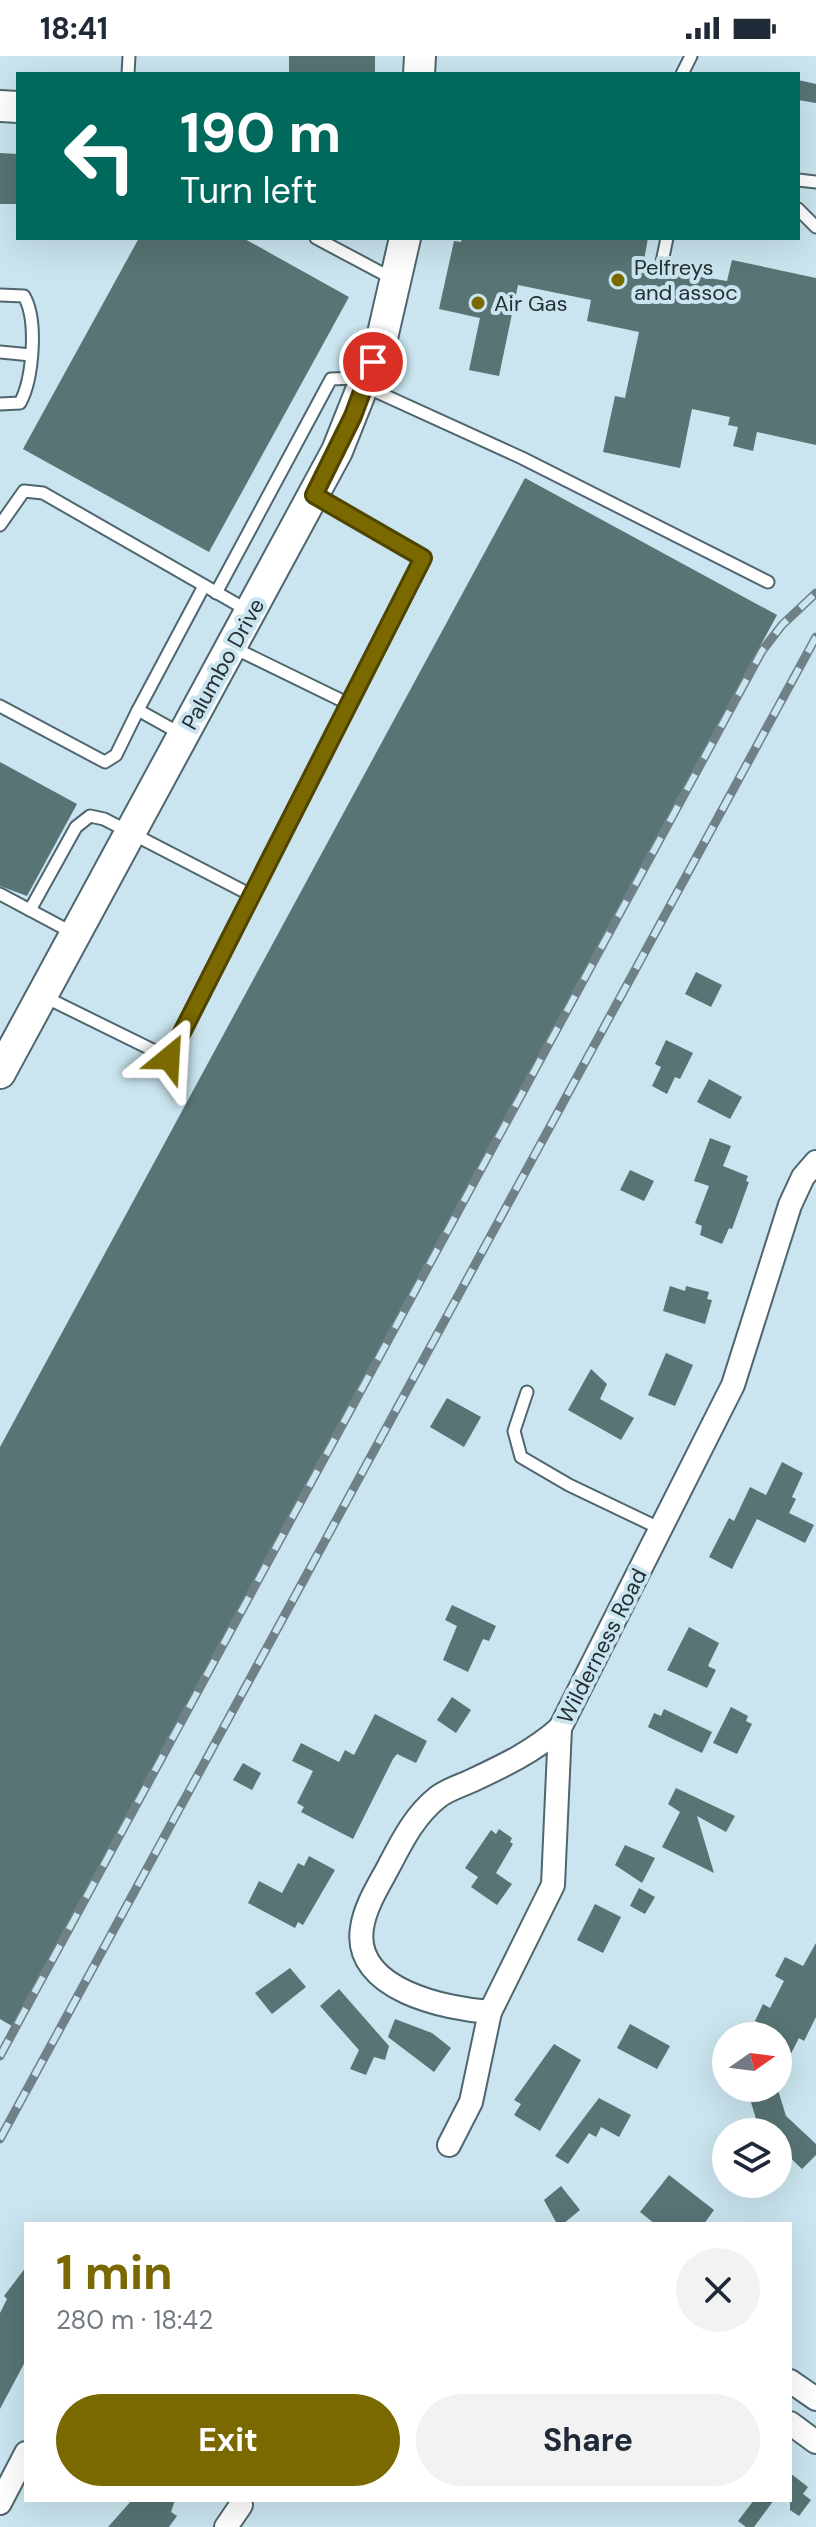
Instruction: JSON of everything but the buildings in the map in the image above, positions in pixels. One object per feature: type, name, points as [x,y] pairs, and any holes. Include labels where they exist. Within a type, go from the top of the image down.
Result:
[{"type":"street","name":"Palumbo Drive","points":[[0,1073],[314,495],[364,386],[397,281],[405,240]]},
{"type":"street","name":"Wilderness Road","points":[[449,2145],[471,2102],[490,2012],[553,1885],[560,1728],[733,1385],[790,1205],[803,1177],[816,1162]]},
{"type":"street","points":[[490,2012],[437,2005],[399,1990],[371,1962],[362,1944],[362,1928],[378,1888],[409,1828],[422,1812],[439,1796],[523,1756],[560,1728]]},
{"type":"street","points":[[792,2382],[816,2399]]},
{"type":"street","points":[[792,2424],[816,2442]]},
{"type":"street","points":[[0,2503],[24,2457]]},
{"type":"street","points":[[226,2527],[241,2505]]},
{"type":"lane","points":[[800,211],[816,227]]},
{"type":"lane","points":[[320,240],[397,281]]},
{"type":"lane","points":[[662,262],[667,240]]},
{"type":"lane","points":[[0,295],[24,296],[31,308],[28,388],[20,403],[0,404]]},
{"type":"lane","points":[[0,352],[31,355]]},
{"type":"lane","points":[[216,593],[331,379],[355,378],[364,386],[522,458],[768,582]]},
{"type":"lane","points":[[0,525],[24,491],[43,493],[251,613]]},
{"type":"lane","points":[[42,995],[169,1058],[423,558],[314,495]]},
{"type":"lane","points":[[0,706],[105,762],[116,755],[204,586]]},
{"type":"lane","points":[[232,647],[349,704]]},
{"type":"lane","points":[[138,710],[183,735]]},
{"type":"lane","points":[[30,910],[83,818],[104,819],[251,895]]},
{"type":"lane","points":[[0,894],[75,934]]},
{"type":"lane","points":[[527,1392],[514,1431],[521,1457],[569,1485],[662,1529]]},
{"type":"railway","points":[[0,2056],[762,651],[782,625],[816,593]]},
{"type":"railway","points":[[0,2139],[816,637]]},
{"type":"place","name":"Pelfreys and assoc","points":[[618,280]]},
{"type":"place","name":"Air Gas","points":[[478,303]]},
{"type":"route","points":[[169,1058],[423,558],[314,495],[353,416],[373,362]]}]
